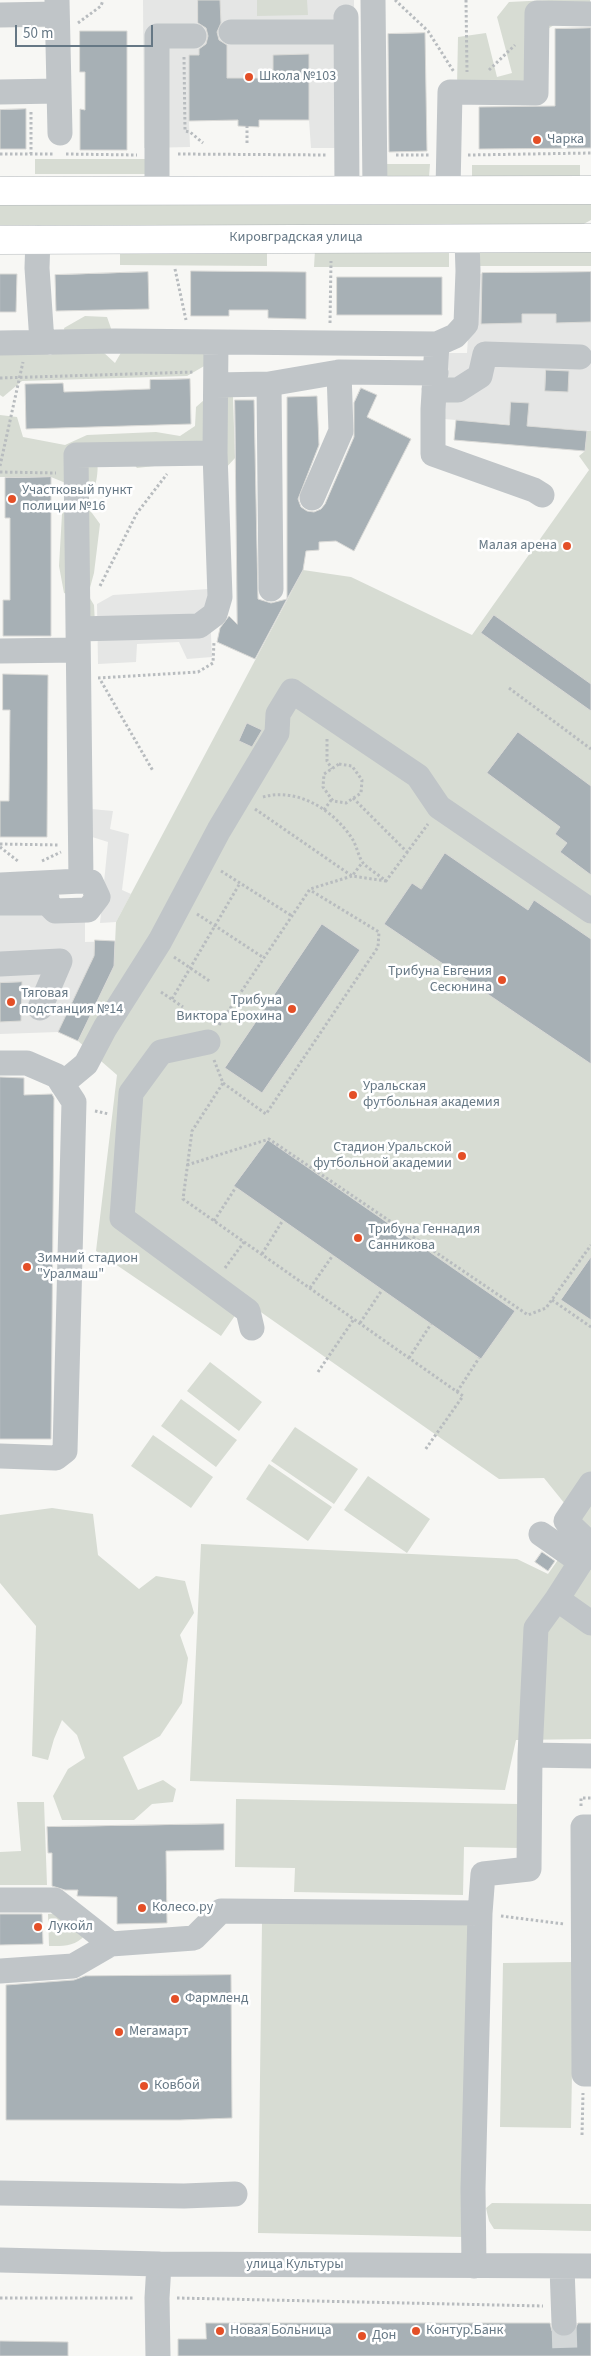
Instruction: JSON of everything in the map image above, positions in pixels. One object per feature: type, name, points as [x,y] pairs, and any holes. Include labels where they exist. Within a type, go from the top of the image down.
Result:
[{"type":"main road","points":[[0,191],[591,190]]},
{"type":"main road","name":"Кировградская улица","points":[[0,240],[38,238],[467,240],[591,238]]},
{"type":"street","points":[[373,0],[375,190]]},
{"type":"street","points":[[0,16],[63,13],[59,90],[60,133]]},
{"type":"street","points":[[448,190],[450,92],[536,93],[537,13],[591,14]]},
{"type":"street","points":[[231,32],[346,24],[348,190]]},
{"type":"street","points":[[156,190],[157,36],[189,36]]},
{"type":"street","points":[[0,92],[59,90]]},
{"type":"street","points":[[35,342],[38,238]]},
{"type":"street","points":[[0,343],[437,344],[455,336],[466,324],[467,240]]},
{"type":"street","points":[[0,651],[83,657],[199,626],[215,614],[220,597],[216,453],[216,342]]},
{"type":"street","points":[[437,344],[433,454],[534,490],[542,495]]},
{"type":"street","points":[[216,378],[269,384],[339,372],[435,382],[458,390],[480,376],[485,354],[580,358]]},
{"type":"street","points":[[312,498],[341,430],[339,372]]},
{"type":"street","points":[[269,384],[271,590]]},
{"type":"street","points":[[0,903],[47,893],[81,881],[83,657],[76,455],[216,453]]},
{"type":"street","points":[[62,1084],[86,1064],[105,1028],[160,940],[203,860],[277,733],[278,714],[292,691],[418,776],[439,807],[591,911]]},
{"type":"street","points":[[0,885],[47,893]]},
{"type":"street","points":[[0,964],[60,961],[40,1008]]},
{"type":"street","points":[[208,1042],[161,1052],[131,1093],[122,1218],[248,1311],[252,1328]]},
{"type":"street","points":[[0,1063],[28,1063],[57,1076],[74,1102],[65,1451],[56,1458],[0,1456]]},
{"type":"street","points":[[588,1551],[566,1521],[591,1484]]},
{"type":"street","points":[[541,1534],[588,1551]]},
{"type":"street","points":[[474,2266],[483,2190],[480,1913],[483,1874],[529,1869],[530,1756],[536,1628],[558,1599],[588,1551]]},
{"type":"street","points":[[558,1599],[591,1623]]},
{"type":"street","points":[[530,1756],[591,1756]]},
{"type":"street","points":[[587,2074],[583,1922],[583,1827],[591,1827]]},
{"type":"street","points":[[0,1900],[55,1900],[111,1944]]},
{"type":"street","points":[[0,1971],[73,1966],[111,1944],[194,1938],[221,1911],[480,1913]]},
{"type":"street","points":[[0,2193],[184,2196],[235,2194]]},
{"type":"street","name":"улица Культуры","points":[[0,2260],[159,2264],[591,2266]]},
{"type":"street","points":[[158,2356],[157,2298],[159,2264]]},
{"type":"street","points":[[562,2267],[564,2315]]},
{"type":"path","points":[[63,13],[101,6],[103,0]]},
{"type":"path","points":[[395,0],[428,30],[467,93]]},
{"type":"path","points":[[466,0],[467,93]]},
{"type":"path","points":[[467,93],[537,23]]},
{"type":"path","points":[[189,36],[185,131],[190,132],[203,142]]},
{"type":"path","points":[[30,91],[31,154]]},
{"type":"path","points":[[247,126],[247,143]]},
{"type":"path","points":[[375,155],[591,153]]},
{"type":"path","points":[[0,154],[347,155]]},
{"type":"path","points":[[330,238],[330,343]]},
{"type":"path","points":[[175,269],[184,319],[216,342]]},
{"type":"path","points":[[0,466],[18,378],[35,342]]},
{"type":"path","points":[[0,378],[216,378]]},
{"type":"path","points":[[96,593],[137,513],[183,454]]},
{"type":"path","points":[[0,472],[76,473]]},
{"type":"path","points":[[83,657],[198,672],[213,663],[215,614]]},
{"type":"path","points":[[83,657],[99,687]]},
{"type":"path","points":[[83,657],[153,771]]},
{"type":"path","points":[[509,688],[591,749]]},
{"type":"path","points":[[339,764],[352,766],[362,780],[361,793],[353,798],[346,803],[332,799],[323,787],[324,774],[339,764]]},
{"type":"path","points":[[352,876],[254,808],[261,798],[273,794],[299,797],[324,810],[342,825],[359,850],[362,863],[386,880]]},
{"type":"path","points":[[353,798],[408,853]]},
{"type":"path","points":[[324,810],[332,799]]},
{"type":"path","points":[[386,880],[408,853],[439,807]]},
{"type":"path","points":[[0,844],[80,844]]},
{"type":"path","points":[[203,860],[292,916]]},
{"type":"path","points":[[352,876],[362,863]]},
{"type":"path","points":[[310,890],[379,932],[378,947],[266,1114],[223,1083],[208,1042],[310,890],[352,876],[386,880]]},
{"type":"path","points":[[172,999],[240,883]]},
{"type":"path","points":[[180,903],[264,958]]},
{"type":"path","points":[[172,956],[211,982]]},
{"type":"path","points":[[161,992],[183,1007]]},
{"type":"path","points":[[223,1083],[192,1131],[183,1199],[463,1396],[426,1450]]},
{"type":"path","points":[[187,1165],[269,1139],[528,1315],[546,1308],[591,1245]]},
{"type":"path","points":[[214,1221],[236,1187]]},
{"type":"path","points":[[262,1254],[283,1220]]},
{"type":"path","points":[[213,1285],[244,1242]]},
{"type":"path","points":[[310,1288],[333,1255]]},
{"type":"path","points":[[360,1323],[382,1290]]},
{"type":"path","points":[[552,1300],[591,1327]]},
{"type":"path","points":[[318,1372],[354,1319]]},
{"type":"path","points":[[409,1358],[431,1324]]},
{"type":"path","points":[[457,1392],[479,1358]]},
{"type":"path","points":[[480,1913],[556,1925],[583,1922]]},
{"type":"path","points":[[582,2135],[587,2074]]},
{"type":"path","points":[[0,2298],[157,2298],[564,2315]]},
{"type":"shaded area","name":"Школа №103","points":[[143,0],[354,0],[355,148],[311,148],[309,120],[189,121],[190,147],[144,148]]},
{"type":"shaded area","points":[[257,0],[307,0],[308,15],[257,16]]},
{"type":"shaded area","points":[[590,0],[591,13],[554,25],[532,39],[531,80],[457,86],[458,37],[486,33],[497,77],[512,73],[497,17],[509,2]]},
{"type":"shaded area","points":[[35,159],[146,159],[146,174],[35,174]]},
{"type":"shaded area","points":[[387,164],[430,164],[429,177],[387,176]]},
{"type":"shaded area","points":[[472,165],[580,165],[580,182],[472,181]]},
{"type":"shaded area","points":[[0,196],[591,200],[591,220],[580,226],[0,225]]},
{"type":"shaded area","points":[[120,250],[267,251],[267,266],[120,265]]},
{"type":"shaded area","points":[[315,250],[449,250],[449,267],[314,267]]},
{"type":"shaded area","points":[[480,251],[591,251],[591,266],[480,266]]},
{"type":"shaded area","points":[[591,272],[591,431],[444,419],[446,353],[467,353],[472,274]]},
{"type":"shaded area","points":[[85,316],[107,317],[113,334],[102,351],[115,363],[130,337],[201,335],[206,365],[187,376],[22,381],[3,397],[0,395],[0,335],[50,355],[68,348],[64,328]]},
{"type":"shaded area","points":[[212,393],[233,397],[235,458],[224,470],[198,461],[137,468],[119,447],[97,448],[97,477],[93,490],[84,502],[100,524],[94,573],[88,595],[94,605],[95,624],[81,615],[83,600],[64,593],[59,566],[62,514],[70,501],[68,484],[51,477],[0,477],[0,415],[17,417],[23,437],[65,445],[87,435],[156,432],[180,436],[195,426],[196,407]]},
{"type":"shaded area","name":"Уральская футбольная академия","points":[[587,431],[591,431],[591,1739],[516,1740],[505,1790],[190,1781],[201,1544],[517,1559],[548,1574],[574,1537],[565,1504],[544,1478],[499,1479],[245,1301],[221,1336],[96,1251],[117,1075],[78,1041],[114,966],[116,922],[303,570],[351,577],[472,635],[589,470],[579,456],[585,451]]},
{"type":"shaded area","points":[[209,589],[212,657],[187,659],[179,642],[137,644],[136,662],[98,664],[97,604],[113,595]]},
{"type":"shaded area","points":[[91,809],[113,811],[110,829],[129,834],[122,890],[131,894],[116,922],[100,923],[108,842],[89,836]]},
{"type":"shaded area","points":[[43,908],[43,917],[85,916],[85,942],[115,941],[114,966],[78,1041],[58,1032],[0,1034],[0,909]]},
{"type":"shaded area","points":[[210,1362],[262,1402],[239,1431],[187,1391]]},
{"type":"shaded area","points":[[181,1399],[237,1440],[216,1467],[161,1426]]},
{"type":"shaded area","points":[[295,1427],[358,1469],[334,1504],[271,1461]]},
{"type":"shaded area","points":[[153,1435],[213,1477],[191,1508],[131,1466]]},
{"type":"shaded area","points":[[269,1464],[332,1507],[308,1541],[246,1499]]},
{"type":"shaded area","points":[[368,1476],[430,1519],[407,1553],[344,1510]]},
{"type":"shaded area","points":[[52,1508],[93,1514],[98,1555],[139,1589],[156,1576],[185,1581],[194,1613],[180,1635],[188,1658],[182,1703],[160,1736],[123,1757],[138,1790],[163,1780],[176,1789],[173,1802],[152,1804],[134,1820],[62,1820],[53,1796],[68,1769],[85,1758],[77,1735],[62,1720],[48,1760],[32,1756],[36,1626],[0,1583],[0,1515]]},
{"type":"shaded area","points":[[236,1799],[519,1804],[519,1848],[464,1847],[463,1895],[294,1892],[295,1868],[235,1867]]},
{"type":"shaded area","points":[[17,1802],[44,1802],[47,1885],[0,1885],[0,1852],[21,1851]]},
{"type":"shaded area","points":[[64,1913],[85,1935],[73,1944],[49,1946],[48,1914]]},
{"type":"shaded area","points":[[262,1922],[473,1922],[465,2237],[258,2233]]},
{"type":"shaded area","points":[[574,1962],[571,2128],[500,2127],[503,1963]]},
{"type":"shaded area","points":[[492,2203],[591,2204],[591,2231],[494,2229],[489,2221],[486,2208]]},
{"type":"building","points":[[198,0],[220,0],[221,23],[217,32],[219,40],[227,45],[227,78],[273,78],[273,55],[309,54],[309,120],[259,120],[259,127],[238,126],[238,120],[189,121],[189,55],[199,55],[199,49],[206,44],[208,36],[206,28],[198,23]]},
{"type":"building","points":[[591,28],[591,148],[479,149],[479,107],[555,106],[555,29]]},
{"type":"building","points":[[80,31],[127,31],[127,150],[80,150],[80,109],[85,110],[85,72],[80,72]]},
{"type":"building","points":[[425,33],[427,151],[389,152],[388,34]]},
{"type":"building","points":[[26,109],[26,149],[0,149],[0,110]]},
{"type":"building","points":[[191,271],[306,272],[306,319],[268,318],[268,310],[229,310],[229,316],[191,316]]},
{"type":"building","points":[[148,272],[149,309],[56,311],[55,275]]},
{"type":"building","points":[[591,272],[591,322],[556,323],[556,314],[522,314],[522,323],[481,324],[482,273]]},
{"type":"building","points":[[0,274],[17,274],[16,312],[0,312]]},
{"type":"building","points":[[337,277],[442,277],[442,315],[337,315]]},
{"type":"building","points":[[546,370],[569,371],[568,392],[545,391]]},
{"type":"building","points":[[190,379],[191,424],[26,429],[25,384],[63,383],[64,392],[150,389],[150,380]]},
{"type":"building","points":[[361,388],[377,395],[367,417],[411,439],[354,551],[336,541],[319,542],[319,550],[306,551],[303,570],[287,599],[287,397],[317,396],[319,445],[298,499],[301,507],[307,511],[314,512],[321,509],[325,504],[354,437],[354,403]]},
{"type":"building","points":[[235,400],[254,400],[258,599],[271,603],[287,599],[255,659],[217,642],[220,628],[229,616],[237,624]]},
{"type":"building","points":[[511,402],[529,403],[527,426],[587,431],[585,451],[454,440],[456,420],[509,425]]},
{"type":"building","points":[[51,477],[51,636],[3,636],[3,600],[10,600],[10,518],[5,518],[5,478]]},
{"type":"building","points":[[494,615],[591,684],[591,711],[481,633]]},
{"type":"building","points":[[3,674],[48,675],[47,837],[0,837],[0,801],[9,801],[10,710],[3,710]]},
{"type":"building","points":[[247,723],[262,730],[252,747],[239,741]]},
{"type":"building","points":[[518,732],[591,786],[591,875],[560,852],[567,843],[555,834],[560,827],[487,773]]},
{"type":"building","points":[[445,853],[528,910],[534,900],[591,939],[591,1064],[384,924],[412,883],[421,889]]},
{"type":"building","name":"Трибуна Виктора Ерохина","points":[[322,924],[360,950],[262,1093],[225,1068]]},
{"type":"building","points":[[95,940],[115,941],[114,966],[78,1041],[58,1032],[94,956]]},
{"type":"building","name":"Тяговая подстанция №14","points":[[22,982],[21,1021],[0,1022],[0,983]]},
{"type":"building","name":"Зимний стадион \"Уралмаш\"","points":[[0,1077],[24,1078],[24,1095],[52,1094],[54,1098],[51,1439],[0,1439]]},
{"type":"building","name":"Трибуна Геннадия Санникова","points":[[268,1140],[515,1311],[481,1359],[234,1186]]},
{"type":"building","points":[[591,1257],[591,1320],[561,1300]]},
{"type":"building","points":[[542,1552],[555,1561],[548,1571],[535,1562]]},
{"type":"building","points":[[224,1824],[224,1850],[166,1851],[167,1923],[117,1924],[117,1897],[77,1896],[78,1890],[65,1890],[52,1886],[52,1853],[48,1853],[47,1827]]},
{"type":"building","points":[[0,1914],[42,1914],[43,1944],[0,1945]]},
{"type":"building","name":"Мегамарт","points":[[231,1975],[232,2118],[180,2120],[6,2120],[6,1985],[74,1980],[85,1976]]},
{"type":"building","points":[[206,2323],[550,2323],[552,2331],[558,2336],[564,2337],[572,2335],[578,2323],[591,2323],[591,2356],[178,2356],[178,2339],[206,2339]]},
{"type":"building","points":[[0,2341],[68,2342],[68,2356],[0,2356]]},
{"type":"tunnel","points":[[564,2323],[565,2356]]},
{"type":"place","name":"Школа №103","points":[[249,77]]},
{"type":"place","name":"Чарка","points":[[537,140]]},
{"type":"place","name":"Участковый пункт полиции №16","points":[[12,499]]},
{"type":"place","name":"Малая арена","points":[[567,546]]},
{"type":"place","name":"Трибуна Евгения Сесюнина","points":[[502,980]]},
{"type":"place","name":"Тяговая подстанция №14","points":[[11,1002]]},
{"type":"place","name":"Трибуна Виктора Ерохина","points":[[292,1009]]},
{"type":"place","name":"Уральская футбольная академия","points":[[353,1095]]},
{"type":"place","name":"Стадион Уральской футбольной академии","points":[[462,1156]]},
{"type":"place","name":"Трибуна Геннадия Санникова","points":[[358,1238]]},
{"type":"place","name":"Зимний стадион \"Уралмаш\"","points":[[27,1267]]},
{"type":"place","name":"Колесо.ру","points":[[142,1908]]},
{"type":"place","name":"Лукойл","points":[[38,1927]]},
{"type":"place","name":"Фармленд","points":[[175,1999]]},
{"type":"place","name":"Мегамарт","points":[[119,2032]]},
{"type":"place","name":"Ковбой","points":[[144,2086]]},
{"type":"place","name":"Новая Больница","points":[[220,2331]]},
{"type":"place","name":"Контур.Банк","points":[[416,2331]]},
{"type":"place","name":"Дон","points":[[362,2336]]}]
